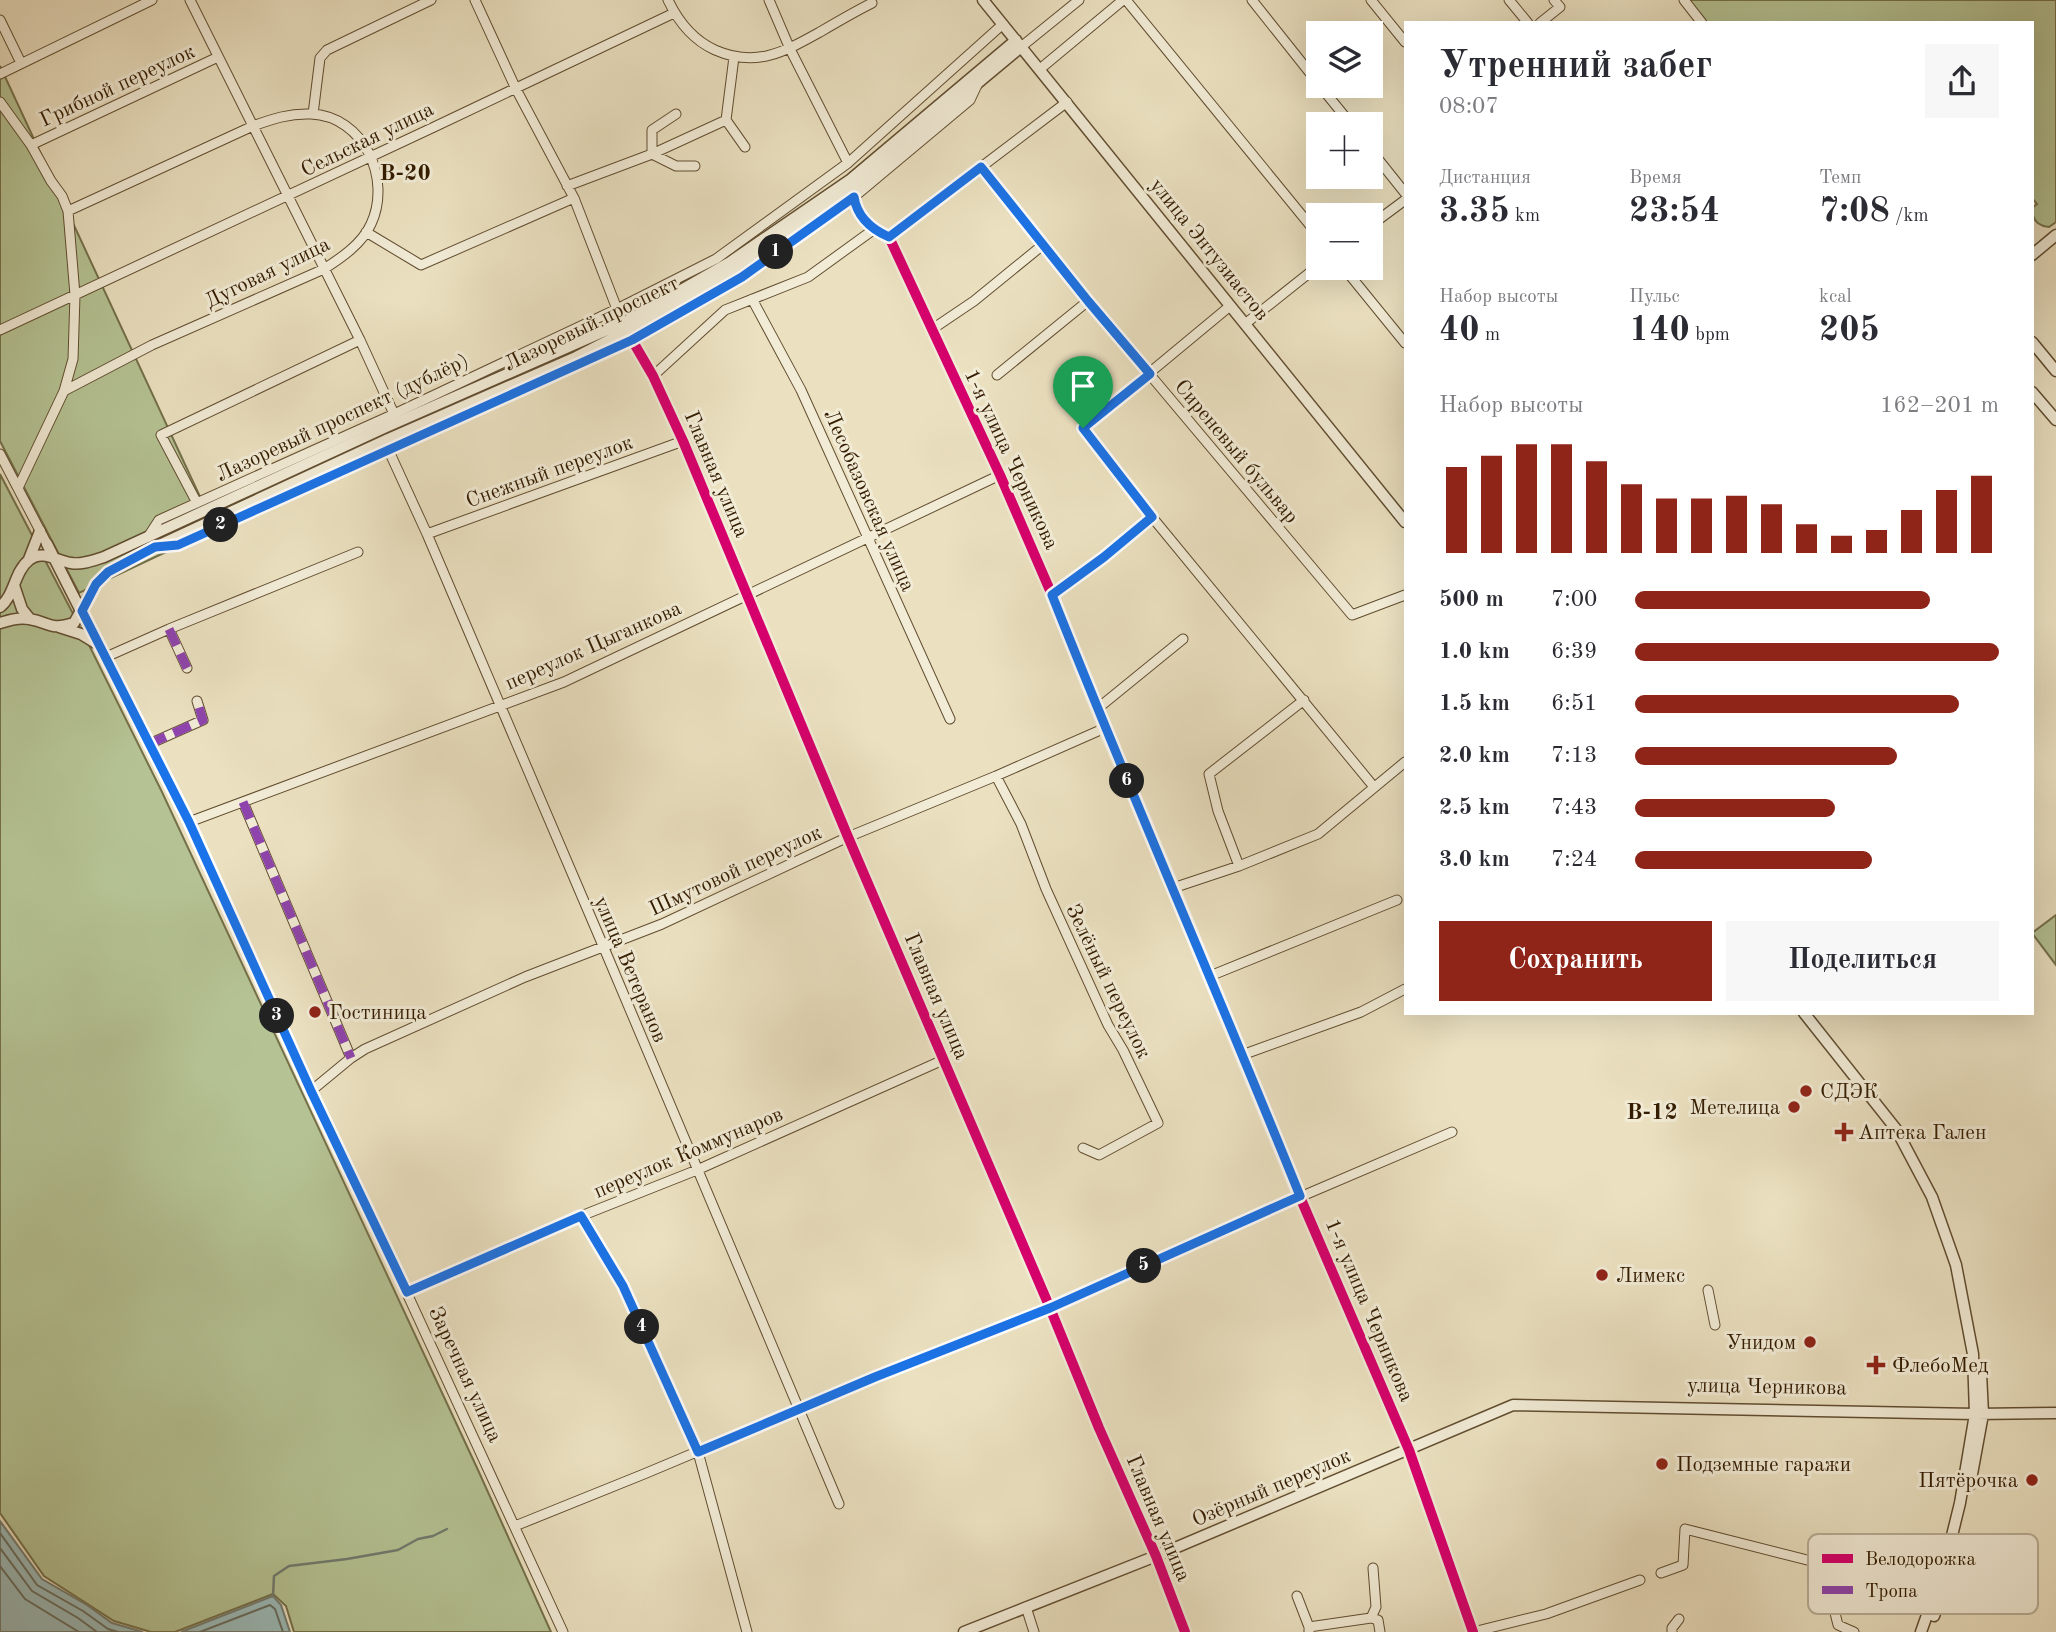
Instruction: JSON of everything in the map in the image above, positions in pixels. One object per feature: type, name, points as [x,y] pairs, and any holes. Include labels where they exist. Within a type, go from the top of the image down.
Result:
[{"type":"street","points":[[0,74],[152,0]]},
{"type":"street","points":[[190,0],[360,340],[394,414]]},
{"type":"street","points":[[313,114],[320,58],[327,50],[430,0]]},
{"type":"street","points":[[475,0],[516,89],[574,198],[617,309]]},
{"type":"street","points":[[668,0],[674,13],[690,33],[705,45],[727,55],[748,59],[764,58],[790,49],[872,3]]},
{"type":"street","points":[[769,0],[790,49],[848,163]]},
{"type":"street","name":"улица Энтузиастов","points":[[983,0],[1404,522]]},
{"type":"street","name":"Лазоревый проспект","points":[[82,611],[96,584],[108,572],[151,543],[384,428],[611,328],[730,262],[851,179],[1018,43],[1079,0]]},
{"type":"street","points":[[1040,69],[1125,0],[1306,220]]},
{"type":"street","points":[[1252,0],[1306,68]]},
{"type":"street","points":[[1371,0],[1404,41]]},
{"type":"street","points":[[1509,0],[1526,21]]},
{"type":"street","points":[[1544,21],[1560,7],[1554,0]]},
{"type":"street","points":[[1684,0],[1701,21]]},
{"type":"street","name":"Сельская улица","points":[[0,330],[288,197],[371,155],[674,13]]},
{"type":"street","points":[[0,20],[20,63]]},
{"type":"street","name":"Лазоревый проспект (дублёр)","points":[[151,543],[159,520],[394,414],[617,309],[716,259],[848,163],[1003,24]]},
{"type":"street","name":"Лазоревый проспект","points":[[54,557],[72,564],[84,563],[151,543],[576,357],[628,331],[735,270],[853,187],[979,82],[1018,43]]},
{"type":"street","name":"Грибной переулок","points":[[31,145],[218,57]]},
{"type":"street","points":[[734,57],[726,120],[746,147]]},
{"type":"street","points":[[151,543],[178,545],[632,340],[742,277],[854,197],[970,100],[979,82]]},
{"type":"street","points":[[1330,98],[1341,112]]},
{"type":"street","points":[[0,102],[31,145],[62,196],[68,211],[75,295],[73,359],[64,390],[18,488]]},
{"type":"street","points":[[854,197],[855,206],[873,230],[889,237],[1067,102]]},
{"type":"street","name":"Дуговая улица","points":[[64,390],[152,345],[324,269],[348,252],[371,225],[377,191],[376,174],[371,155],[346,125],[313,114],[275,118],[68,211]]},
{"type":"street","points":[[652,153],[652,130],[676,114]]},
{"type":"street","points":[[567,186],[652,153],[726,120]]},
{"type":"street","points":[[652,153],[676,166],[695,166]]},
{"type":"street","points":[[1383,165],[1404,192]]},
{"type":"street","name":"Сиреневый бульвар","points":[[981,167],[1088,301],[1352,615],[1404,595]]},
{"type":"street","points":[[366,232],[421,265],[574,198]]},
{"type":"street","points":[[1383,216],[1404,201]]},
{"type":"street","points":[[653,376],[726,310],[808,277],[873,230]]},
{"type":"street","name":"1-я улица Черникова","points":[[889,237],[1000,475],[1052,595],[1300,1196],[1409,1450],[1473,1632]]},
{"type":"street","points":[[2034,255],[2056,237]]},
{"type":"street","points":[[931,330],[974,301],[1044,244]]},
{"type":"street","points":[[1245,324],[1306,276]]},
{"type":"street","points":[[1355,280],[1404,342]]},
{"type":"street","name":"Лесобазовская улица","points":[[752,299],[801,390],[950,719]]},
{"type":"street","points":[[998,374],[1088,301]]},
{"type":"street","points":[[1230,306],[1083,428],[1152,517],[1374,787]]},
{"type":"street","points":[[197,503],[161,435],[360,340]]},
{"type":"street","name":"Главная улица","points":[[632,340],[653,376],[683,441],[848,837],[1156,1556],[1185,1632]]},
{"type":"street","points":[[2034,344],[2056,371]]},
{"type":"street","points":[[2034,394],[2050,407],[2056,420]]},
{"type":"street","name":"Снежный переулок","points":[[427,534],[683,441]]},
{"type":"street","name":"улица Ветеранов","points":[[388,449],[604,948],[839,1504]]},
{"type":"street","name":"Заречная улица","points":[[0,454],[189,822],[311,1091],[564,1632]]},
{"type":"street","name":"переулок Цыганкова","points":[[189,822],[564,682],[1000,475]]},
{"type":"street","points":[[1052,595],[1152,517]]},
{"type":"street","points":[[0,607],[9,597],[29,559],[40,531]]},
{"type":"street","points":[[106,657],[358,552]]},
{"type":"street","points":[[29,559],[39,555],[54,557]]},
{"type":"street","points":[[14,585],[22,609],[30,619]]},
{"type":"street","points":[[59,627],[74,622],[82,611]]},
{"type":"street","points":[[0,623],[30,619],[81,634],[99,645]]},
{"type":"street","points":[[169,629],[187,668]]},
{"type":"street","points":[[1097,709],[1183,639]]},
{"type":"street","points":[[1239,866],[1218,811],[1209,774],[1304,700]]},
{"type":"street","points":[[149,744],[203,720],[197,701]]},
{"type":"street","name":"Шмутовой переулок","points":[[311,1091],[365,1049],[525,977],[662,924],[848,837],[1105,728]]},
{"type":"street","points":[[1173,888],[1239,866],[1318,834],[1404,763]]},
{"type":"street","name":"Зелёный переулок","points":[[996,776],[1021,824],[1046,890],[1108,1026],[1158,1123],[1099,1155],[1083,1148]]},
{"type":"street","points":[[243,802],[351,1058]]},
{"type":"street","points":[[1210,976],[1397,900]]},
{"type":"street","points":[[1242,1055],[1361,1012],[1404,990]]},
{"type":"street","points":[[1806,1015],[1896,1129],[1931,1197],[1956,1265],[1973,1354],[1979,1411],[1952,1534]]},
{"type":"street","points":[[1814,1015],[1897,1123],[1936,1194],[1961,1263],[1980,1354],[1979,1411],[1959,1534]]},
{"type":"street","name":"переулок Коммунаров","points":[[407,1292],[581,1216],[697,1170],[943,1060]]},
{"type":"street","points":[[515,1525],[1050,1308],[1300,1196],[1452,1132]]},
{"type":"street","points":[[581,1216],[623,1286],[698,1452],[747,1632]]},
{"type":"street","points":[[1708,1290],[1715,1325]]},
{"type":"street","name":"улица Черникова","points":[[1513,1405],[2056,1411]]},
{"type":"street","name":"Озёрный переулок","points":[[964,1632],[1156,1556],[1513,1405]]},
{"type":"street","points":[[1661,1573],[1683,1565],[1685,1529],[1808,1560]]},
{"type":"street","points":[[1373,1568],[1375,1619],[1380,1632]]},
{"type":"street","points":[[1473,1632],[1546,1614],[1640,1580]]},
{"type":"street","points":[[1297,1597],[1309,1630],[1375,1619]]},
{"type":"street","points":[[1026,1606],[1034,1632]]},
{"type":"street","points":[[1835,1614],[1838,1625],[1854,1632]]},
{"type":"street","points":[[1921,1632],[1927,1614]]},
{"type":"street","points":[[1929,1632],[1935,1614]]},
{"type":"street","points":[[1672,1632],[1679,1619]]},
{"type":"green space","points":[[1689,0],[2056,0],[2056,222],[2049,227],[2034,219],[2034,206],[2037,204],[2034,200],[2034,21],[1705,21]]},
{"type":"green space","points":[[0,66],[215,529],[79,593],[0,441]]},
{"type":"green space","points":[[0,474],[162,792],[551,1632],[294,1632],[286,1606],[273,1594],[175,1632],[151,1632],[114,1621],[44,1576],[0,1513]]},
{"type":"green space","points":[[2056,915],[2056,965],[2034,936],[2034,932]]},
{"type":"water","points":[[0,1521],[42,1579],[112,1623],[143,1632],[0,1632]]},
{"type":"water","points":[[273,1596],[281,1605],[290,1632],[181,1632]]},
{"type":"waterway","points":[[273,1596],[274,1576],[289,1566],[398,1550],[418,1539],[447,1529]]},
{"type":"marked path","points":[[169,629],[187,668]]},
{"type":"marked path","points":[[149,744],[203,720],[197,701]]},
{"type":"marked path","points":[[243,802],[351,1058]]},
{"type":"cycle path","points":[[889,237],[1000,475],[1052,595],[1300,1197],[1409,1450],[1473,1632]]},
{"type":"cycle path","points":[[632,340],[653,376],[683,441],[848,837],[1156,1556],[1185,1632]]},
{"type":"place","name":"Гостиница","points":[[315,1012]]},
{"type":"place","name":"СДЭК","points":[[1806,1091]]},
{"type":"place","name":"Метелица","points":[[1794,1107]]},
{"type":"place","name":"Аптека Гален","points":[[1844,1132]]},
{"type":"place","name":"Лимекс","points":[[1602,1275]]},
{"type":"place","name":"Унидом","points":[[1810,1342]]},
{"type":"place","name":"ФлебоМед","points":[[1876,1365]]},
{"type":"place","name":"Подземные гаражи","points":[[1662,1464]]},
{"type":"place","name":"Пятёрочка","points":[[2032,1480]]},
{"type":"district","name":"В-20","points":[[405,172]]},
{"type":"district","name":"В-12","points":[[1652,1111]]},
{"type":"route","points":[[981,167],[1150,374],[1083,428],[1152,517],[1052,595],[1300,1196],[1050,1308],[875,1377],[698,1452],[623,1286],[581,1216],[407,1292],[311,1091],[189,822],[87,623],[82,611],[96,584],[108,572],[155,547],[178,545],[632,340],[742,277],[854,197],[855,206],[873,230],[889,237],[981,167]]}]
